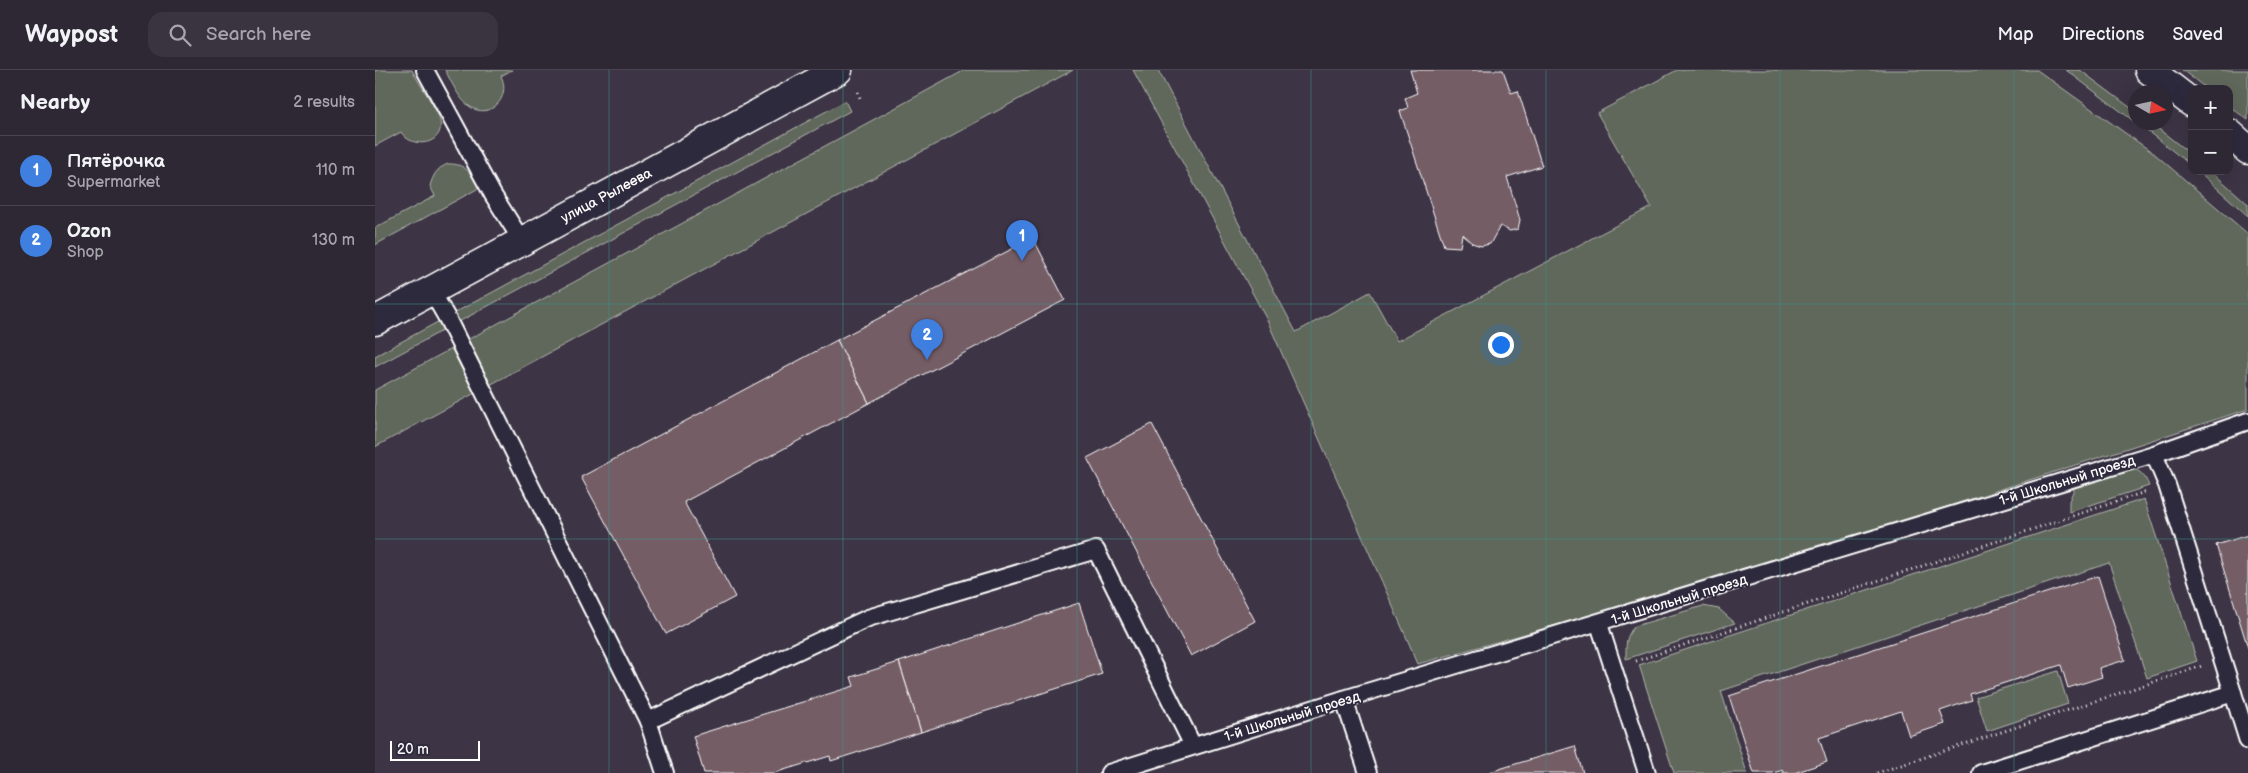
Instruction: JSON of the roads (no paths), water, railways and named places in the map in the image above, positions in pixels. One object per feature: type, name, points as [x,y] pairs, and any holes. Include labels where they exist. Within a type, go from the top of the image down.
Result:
[{"type":"main road","name":"улица Рылеева","points":[[375,321],[838,70]]},
{"type":"main road","points":[[2149,70],[2188,99]]},
{"type":"main road","points":[[2233,137],[2248,150]]},
{"type":"lane","points":[[425,70],[493,195],[522,241]]},
{"type":"lane","points":[[431,290],[447,318],[648,721],[665,773]]},
{"type":"lane","name":"1-й Школьный проезд","points":[[1109,773],[2154,454],[2248,421]]},
{"type":"lane","points":[[2154,454],[2167,485],[2248,741]]},
{"type":"lane","points":[[648,721],[868,618],[1096,550],[1193,746]]},
{"type":"lane","points":[[1599,624],[1647,773]]},
{"type":"lane","points":[[1981,773],[2233,693]]},
{"type":"lane","points":[[1344,700],[1368,773]]},
{"type":"place","name":"Пятёрочка","points":[[1022,261]]},
{"type":"place","name":"Ozon","points":[[927,360]]}]
